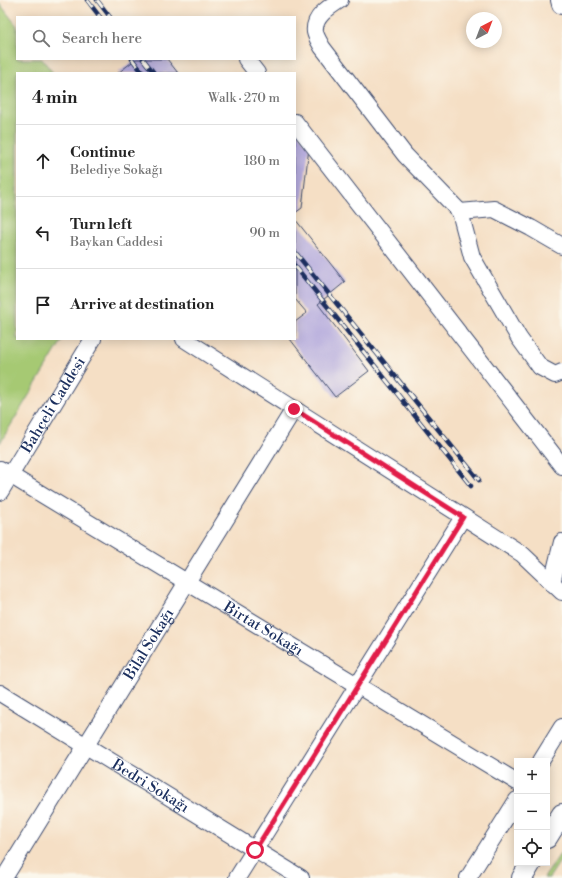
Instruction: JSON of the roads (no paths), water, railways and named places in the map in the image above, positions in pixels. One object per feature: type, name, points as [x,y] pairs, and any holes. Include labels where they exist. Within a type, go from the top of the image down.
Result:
[{"type":"main road","points":[[561,0],[562,4]]},
{"type":"main road","points":[[550,833],[562,814]]},
{"type":"main road","points":[[522,878],[529,866]]},
{"type":"street","points":[[340,0],[323,12],[316,23],[315,32],[322,47],[405,154],[460,212],[472,257],[519,338],[540,367],[555,375],[562,372]]},
{"type":"street","points":[[247,60],[256,72]]},
{"type":"street","points":[[296,123],[562,466]]},
{"type":"street","points":[[460,212],[494,209],[562,246]]},
{"type":"street","name":"Bahçeli Caddesi","points":[[0,492],[5,472],[92,340]]},
{"type":"street","points":[[186,340],[522,554],[557,587]]},
{"type":"street","name":"Bilal Sokağı","points":[[4,878],[294,409]]},
{"type":"street","name":"Birtat Sokağı","points":[[5,472],[514,780]]},
{"type":"street","points":[[237,878],[463,517]]},
{"type":"street","points":[[557,587],[562,542]]},
{"type":"street","name":"Bedri Sokağı","points":[[0,693],[301,878]]},
{"type":"street","points":[[543,758],[562,727]]},
{"type":"street","points":[[468,878],[514,805]]},
{"type":"railway","points":[[87,0],[99,16]]},
{"type":"railway","points":[[97,0],[109,16]]},
{"type":"railway","points":[[133,60],[142,72]]},
{"type":"railway","points":[[144,60],[153,72]]},
{"type":"railway","points":[[296,253],[479,480]]},
{"type":"railway","points":[[296,267],[471,486]]}]
